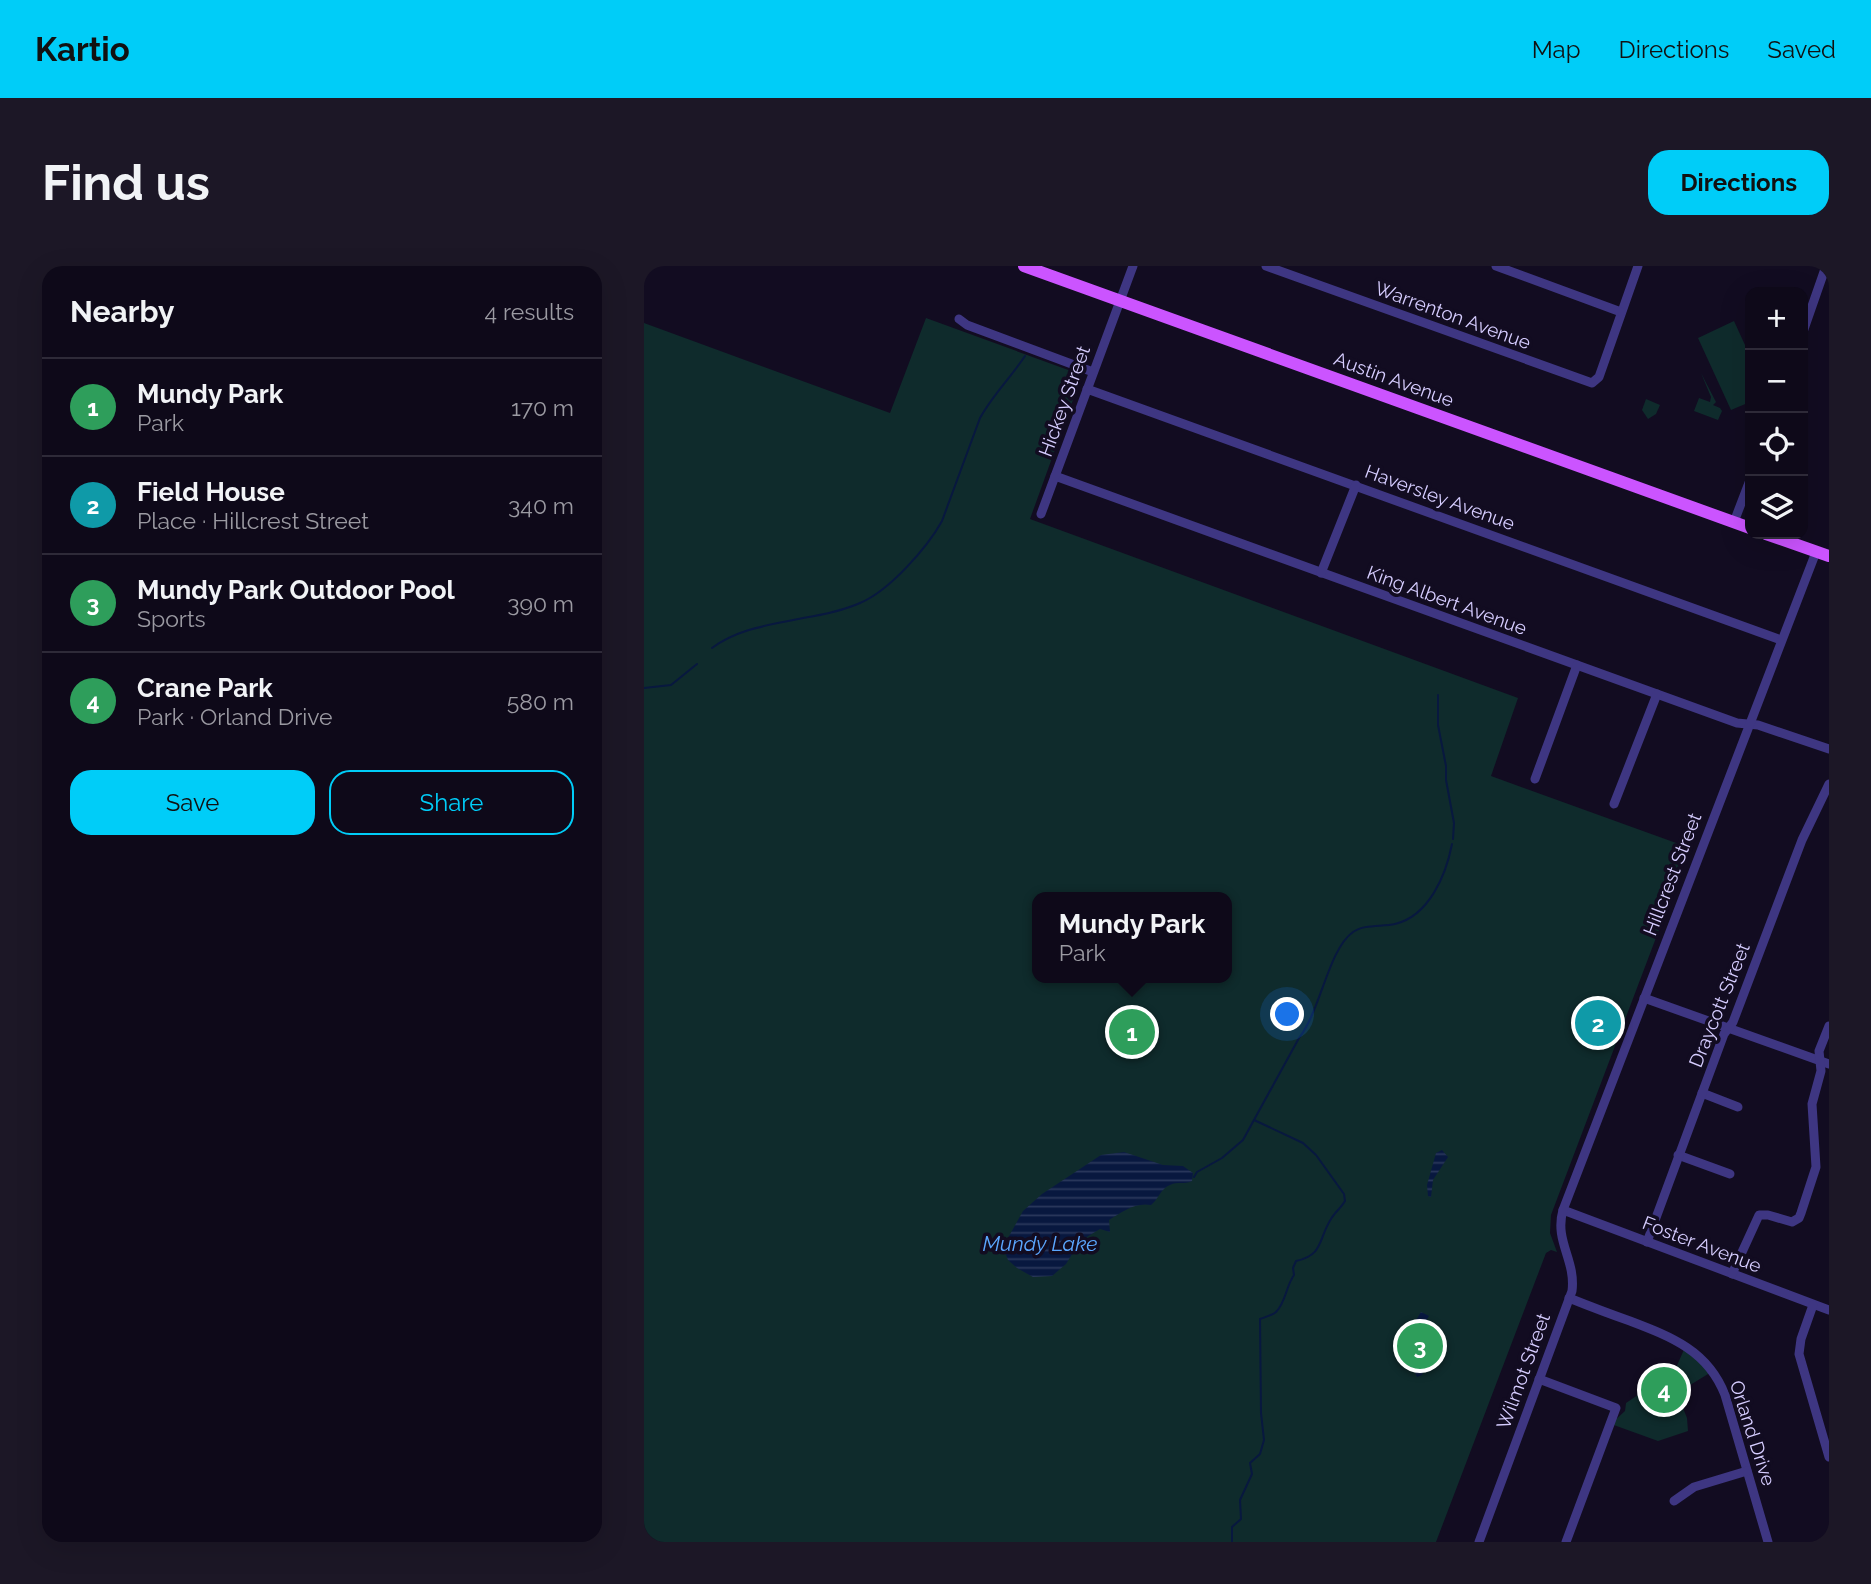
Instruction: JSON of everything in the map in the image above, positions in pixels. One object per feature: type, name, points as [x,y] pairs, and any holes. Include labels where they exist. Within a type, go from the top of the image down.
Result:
[{"type":"main road","name":"Austin Avenue","points":[[1024,266],[1745,526]]},
{"type":"main road","points":[[1780,539],[1829,556]]},
{"type":"street","name":"Hickey Street","points":[[1041,514],[1133,266]]},
{"type":"street","name":"Warrenton Avenue","points":[[1266,266],[1589,382],[1598,377],[1621,312]]},
{"type":"street","points":[[1496,266],[1621,312],[1638,266]]},
{"type":"street","points":[[1808,318],[1826,266]]},
{"type":"street","points":[[959,319],[967,325],[1093,372]]},
{"type":"street","name":"Haversley Avenue","points":[[1087,389],[1781,640]]},
{"type":"street","name":"King Albert Avenue","points":[[1055,477],[1737,723],[1749,723],[1829,749]]},
{"type":"street","points":[[1321,573],[1356,485]]},
{"type":"street","points":[[1734,522],[1745,493]]},
{"type":"street","name":"Hillcrest Street","points":[[1563,1210],[1816,552]]},
{"type":"street","points":[[1535,779],[1577,665]]},
{"type":"street","points":[[1614,804],[1657,694]]},
{"type":"street","name":"Draycott Street","points":[[1647,1242],[1724,1034],[1733,1022],[1802,840],[1829,784]]},
{"type":"street","points":[[1644,998],[1825,1063]]},
{"type":"street","points":[[1825,1063],[1819,1051],[1829,1026]]},
{"type":"street","points":[[1732,1274],[1759,1215],[1768,1214],[1792,1222],[1799,1218],[1816,1167],[1812,1104],[1825,1063]]},
{"type":"street","points":[[1702,1093],[1738,1107]]},
{"type":"street","points":[[1678,1155],[1730,1174]]},
{"type":"street","name":"Foster Avenue","points":[[1563,1210],[1829,1310]]},
{"type":"street","name":"Wilmot Street","points":[[1479,1542],[1569,1298],[1573,1273],[1560,1235],[1563,1210]]},
{"type":"street","name":"Orland Drive","points":[[1569,1298],[1664,1334],[1686,1345],[1703,1359],[1722,1387],[1768,1542]]},
{"type":"street","points":[[1813,1305],[1801,1339],[1799,1357],[1829,1457]]},
{"type":"street","points":[[1539,1379],[1616,1408],[1566,1542]]},
{"type":"street","points":[[1674,1501],[1695,1488],[1747,1471]]},
{"type":"green space","points":[[926,318],[1082,375],[1030,519],[1518,698],[1491,776],[1690,848],[1551,1215],[1550,1233],[1557,1252],[1551,1250],[1546,1253],[1436,1542],[644,1542],[644,323],[890,413]]},
{"type":"green space","points":[[1734,321],[1745,345],[1745,404],[1731,410],[1698,338]]},
{"type":"green space","points":[[1701,373],[1716,402],[1713,405],[1722,411],[1718,420],[1694,411],[1699,398],[1710,402],[1711,397]]},
{"type":"green space","points":[[1646,399],[1660,405],[1656,414],[1648,419],[1642,410]]},
{"type":"green space","points":[[1686,1345],[1713,1371],[1677,1393],[1687,1418],[1688,1431],[1658,1441],[1611,1424],[1625,1411],[1626,1403],[1675,1370]]},
{"type":"water","points":[[1442,1150],[1448,1157],[1433,1180],[1431,1197],[1428,1196],[1427,1185],[1436,1153]]},
{"type":"water","name":"Mundy Lake","points":[[1124,1152],[1163,1165],[1183,1166],[1193,1173],[1192,1181],[1170,1185],[1151,1205],[1134,1206],[1109,1220],[1110,1232],[1100,1229],[1080,1241],[1066,1264],[1052,1276],[1033,1277],[1008,1260],[1003,1247],[1023,1211],[1042,1194],[1101,1155]]},
{"type":"water","points":[[1421,1312],[1429,1316],[1424,1324],[1431,1338],[1412,1347],[1402,1327],[1416,1320]]},
{"type":"water","points":[[1428,1345],[1431,1350],[1422,1375],[1417,1377],[1407,1355]]},
{"type":"waterway","points":[[712,648],[722,641],[756,628],[853,606],[871,597],[895,579],[927,544],[942,521],[980,418],[1025,356]]},
{"type":"waterway","points":[[644,688],[671,685],[697,664]]},
{"type":"waterway","points":[[1438,695],[1438,725],[1454,823],[1453,839]]},
{"type":"waterway","points":[[1194,1177],[1197,1172],[1222,1158],[1243,1140],[1307,1026],[1344,941],[1357,929],[1395,924],[1407,920],[1417,912],[1434,893],[1452,844]]},
{"type":"waterway","points":[[1232,1542],[1232,1527],[1241,1519],[1240,1500],[1252,1474],[1250,1463],[1260,1454],[1264,1440],[1261,1413],[1260,1319],[1273,1314],[1279,1308],[1294,1275],[1296,1261],[1316,1250],[1331,1219],[1345,1201],[1344,1194],[1316,1155],[1303,1143],[1254,1120]]},
{"type":"place","name":"Field House","points":[[1598,1023]]},
{"type":"place","name":"Mundy Park","points":[[1132,1032]]},
{"type":"place","name":"Mundy Park Outdoor Pool","points":[[1420,1346]]},
{"type":"place","name":"Crane Park","points":[[1664,1390]]}]
